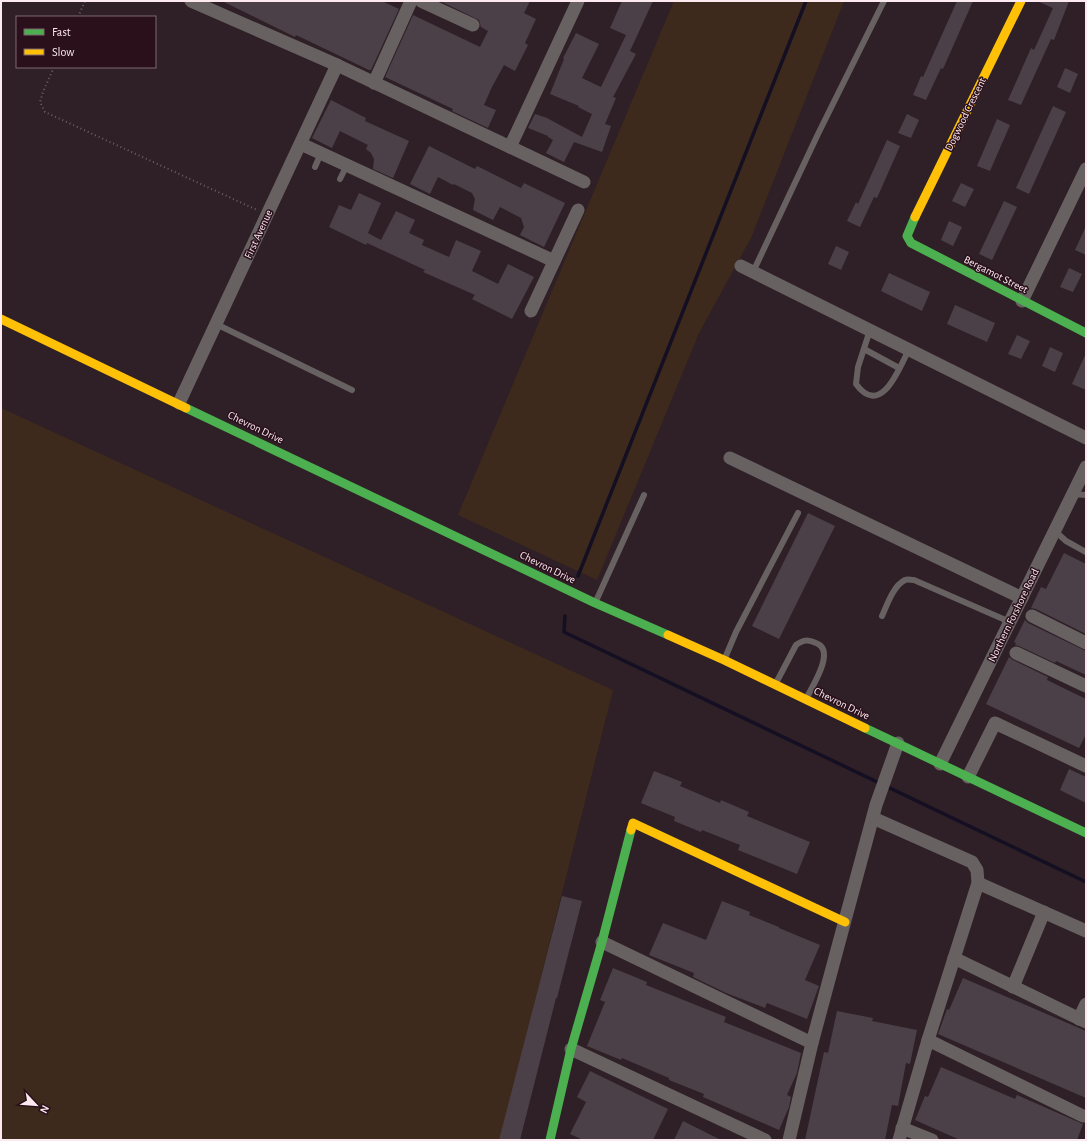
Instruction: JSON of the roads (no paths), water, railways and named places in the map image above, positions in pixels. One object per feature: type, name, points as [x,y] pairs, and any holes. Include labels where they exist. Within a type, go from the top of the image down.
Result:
[{"type":"main road","name":"Dogwood Crescent","points":[[910,227],[1020,1]]},
{"type":"main road","name":"Bergamot Street","points":[[910,227],[907,236],[911,243],[1086,333]]},
{"type":"main road","name":"Chevron Drive","points":[[1,319],[595,603],[724,660],[1086,833]]},
{"type":"main road","points":[[551,1140],[571,1049],[602,942],[633,823],[845,922]]},
{"type":"street","points":[[374,83],[411,1]]},
{"type":"street","points":[[421,1],[473,25]]},
{"type":"street","points":[[510,147],[578,1]]},
{"type":"street","points":[[196,2],[337,65],[584,182]]},
{"type":"street","name":"First Avenue","points":[[179,403],[337,65]]},
{"type":"street","points":[[301,144],[554,261]]},
{"type":"street","points":[[1022,300],[1086,169]]},
{"type":"street","points":[[531,312],[578,210]]},
{"type":"street","points":[[747,269],[1086,438]]},
{"type":"street","points":[[730,458],[1022,598]]},
{"type":"street","name":"Northern Forshore Road","points":[[940,764],[1086,467]]},
{"type":"street","points":[[1032,616],[1086,643]]},
{"type":"street","points":[[1016,653],[1086,686]]},
{"type":"street","points":[[968,777],[995,723],[1086,766]]},
{"type":"street","points":[[789,1140],[812,1043],[873,818],[898,743]]},
{"type":"street","points":[[873,818],[972,862],[977,870],[978,883],[900,1134],[932,1140]]},
{"type":"street","points":[[978,883],[1086,931]]},
{"type":"street","points":[[1013,987],[1044,912]]},
{"type":"street","points":[[602,942],[812,1043]]},
{"type":"street","points":[[954,958],[1082,1021],[1086,1004]]},
{"type":"street","points":[[928,1040],[1083,1116]]},
{"type":"street","points":[[571,1049],[765,1140]]},
{"type":"lane","points":[[747,269],[818,134],[884,1]]},
{"type":"lane","points":[[315,167],[321,153]]},
{"type":"lane","points":[[340,179],[347,165]]},
{"type":"lane","points":[[216,324],[352,390]]},
{"type":"lane","points":[[870,330],[858,367],[856,384],[861,390],[870,396],[878,396],[883,392],[894,378],[909,349]]},
{"type":"lane","points":[[864,349],[899,368]]},
{"type":"lane","points":[[1072,494],[1086,495]]},
{"type":"lane","points":[[595,603],[644,495]]},
{"type":"lane","points":[[724,660],[736,632],[798,512]]},
{"type":"lane","points":[[1055,531],[1066,541],[1086,552]]},
{"type":"lane","points":[[882,616],[892,595],[900,584],[906,579],[914,580],[1010,622]]},
{"type":"lane","points":[[775,684],[796,645],[808,640],[819,644],[824,652],[824,661],[806,699]]},
{"type":"waterway","points":[[578,576],[806,1]]},
{"type":"waterway","points":[[565,616],[564,632],[1086,882]]}]
